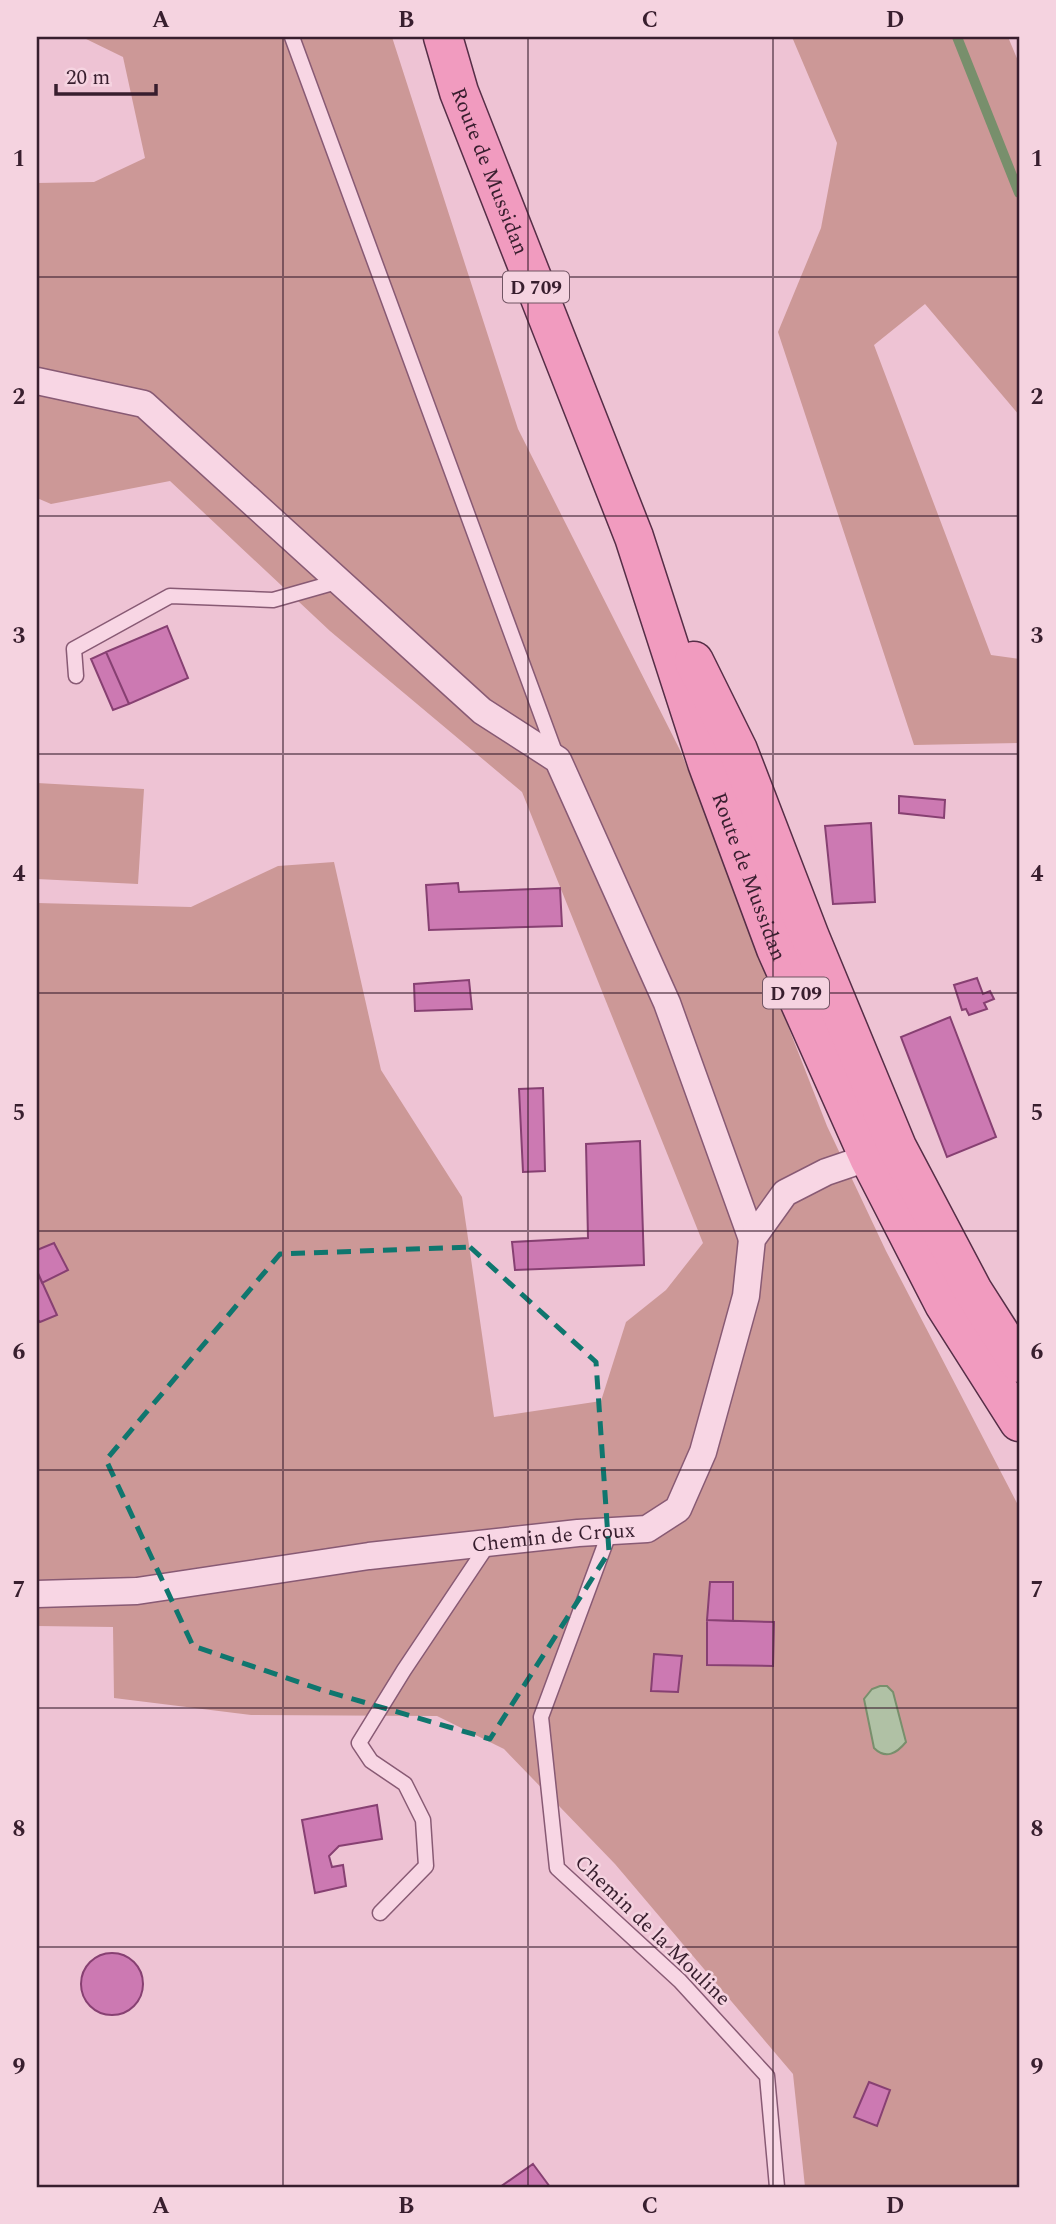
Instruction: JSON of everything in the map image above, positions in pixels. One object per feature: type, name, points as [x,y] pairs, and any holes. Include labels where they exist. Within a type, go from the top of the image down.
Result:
[{"type":"main road","name":"Route de Mussidan","points":[[443,37],[459,92],[634,537],[738,750],[810,937],[883,1152],[944,1304],[1019,1422]]},
{"type":"main road","name":"Route de Mussidan","points":[[883,1152],[1019,1363]]},
{"type":"street","points":[[37,381],[144,404],[482,711],[558,760],[667,1003],[752,1239]]},
{"type":"street","name":"Chemin de Croux","points":[[37,1594],[136,1591],[369,1556],[647,1529],[678,1509],[703,1452],[746,1296],[752,1239],[785,1193],[826,1172],[883,1152]]},
{"type":"lane","points":[[292,37],[558,760]]},
{"type":"lane","points":[[76,676],[74,649],[170,596],[273,600],[340,581]]},
{"type":"lane","name":"Chemin de la Mouline","points":[[610,1531],[541,1717],[557,1868],[680,1981],[766,2076],[776,2187]]},
{"type":"lane","points":[[380,1913],[426,1866],[423,1821],[405,1784],[371,1761],[359,1742],[488,1543]]},
{"type":"highlighted area","points":[[470,1247],[596,1362],[609,1552],[490,1739],[322,1690],[193,1646],[106,1460],[280,1254]]},
{"type":"shaded area","points":[[82,37],[392,37],[518,429],[681,752],[827,1126],[886,1251],[1019,1507],[1019,2187],[805,2187],[793,2074],[615,1864],[504,1749],[437,1716],[251,1715],[114,1698],[113,1627],[37,1626],[37,903],[191,907],[278,866],[334,862],[381,1070],[462,1197],[494,1417],[601,1401],[626,1322],[666,1290],[703,1243],[522,792],[330,631],[170,481],[51,504],[37,498],[37,183],[94,182],[145,158],[123,57]]},
{"type":"shaded area","points":[[792,37],[1008,37],[1019,63],[1019,415],[925,304],[874,345],[991,655],[1019,659],[1019,743],[914,745],[778,332],[821,228],[837,143]]},
{"type":"shaded area","points":[[37,783],[144,789],[138,884],[37,879]]},
{"type":"shaded area","points":[[887,1686],[893,1692],[906,1742],[891,1754],[883,1754],[874,1748],[864,1699],[872,1689]]},
{"type":"building","points":[[167,626],[188,678],[129,704],[106,652]]},
{"type":"building","points":[[106,652],[129,704],[113,710],[91,659]]},
{"type":"building","points":[[899,796],[945,800],[944,818],[899,813]]},
{"type":"building","points":[[871,823],[875,902],[833,904],[825,826]]},
{"type":"building","points":[[458,883],[459,892],[560,888],[562,926],[429,930],[426,885]]},
{"type":"building","points":[[977,978],[983,994],[990,991],[994,999],[984,1003],[987,1009],[969,1015],[966,1009],[962,1010],[954,985]]},
{"type":"building","points":[[469,980],[472,1009],[415,1011],[414,984]]},
{"type":"building","points":[[950,1017],[996,1137],[947,1157],[901,1037]]},
{"type":"building","points":[[543,1088],[545,1171],[523,1172],[519,1089]]},
{"type":"building","points":[[640,1141],[644,1265],[515,1270],[512,1242],[588,1238],[586,1144]]},
{"type":"building","points":[[54,1243],[68,1270],[42,1283],[37,1271],[37,1250]]},
{"type":"building","points":[[37,1271],[57,1315],[40,1322],[37,1319]]},
{"type":"building","points":[[710,1582],[733,1582],[733,1621],[707,1620]]},
{"type":"building","points":[[707,1620],[774,1622],[773,1666],[707,1665]]},
{"type":"building","points":[[654,1654],[682,1656],[678,1692],[651,1691]]},
{"type":"building","points":[[377,1805],[382,1839],[339,1846],[329,1856],[332,1867],[343,1865],[346,1886],[315,1893],[302,1820]]},
{"type":"building","points":[[106,1953],[118,1953],[134,1962],[141,1972],[141,1996],[134,2006],[118,2015],[106,2015],[95,2010],[86,2001],[81,1990],[81,1978],[86,1967],[95,1958]]},
{"type":"building","points":[[869,2082],[890,2090],[877,2126],[854,2117]]},
{"type":"building","points":[[533,2164],[550,2187],[500,2187]]},
{"type":"waterway","points":[[957,37],[1019,193]]}]
